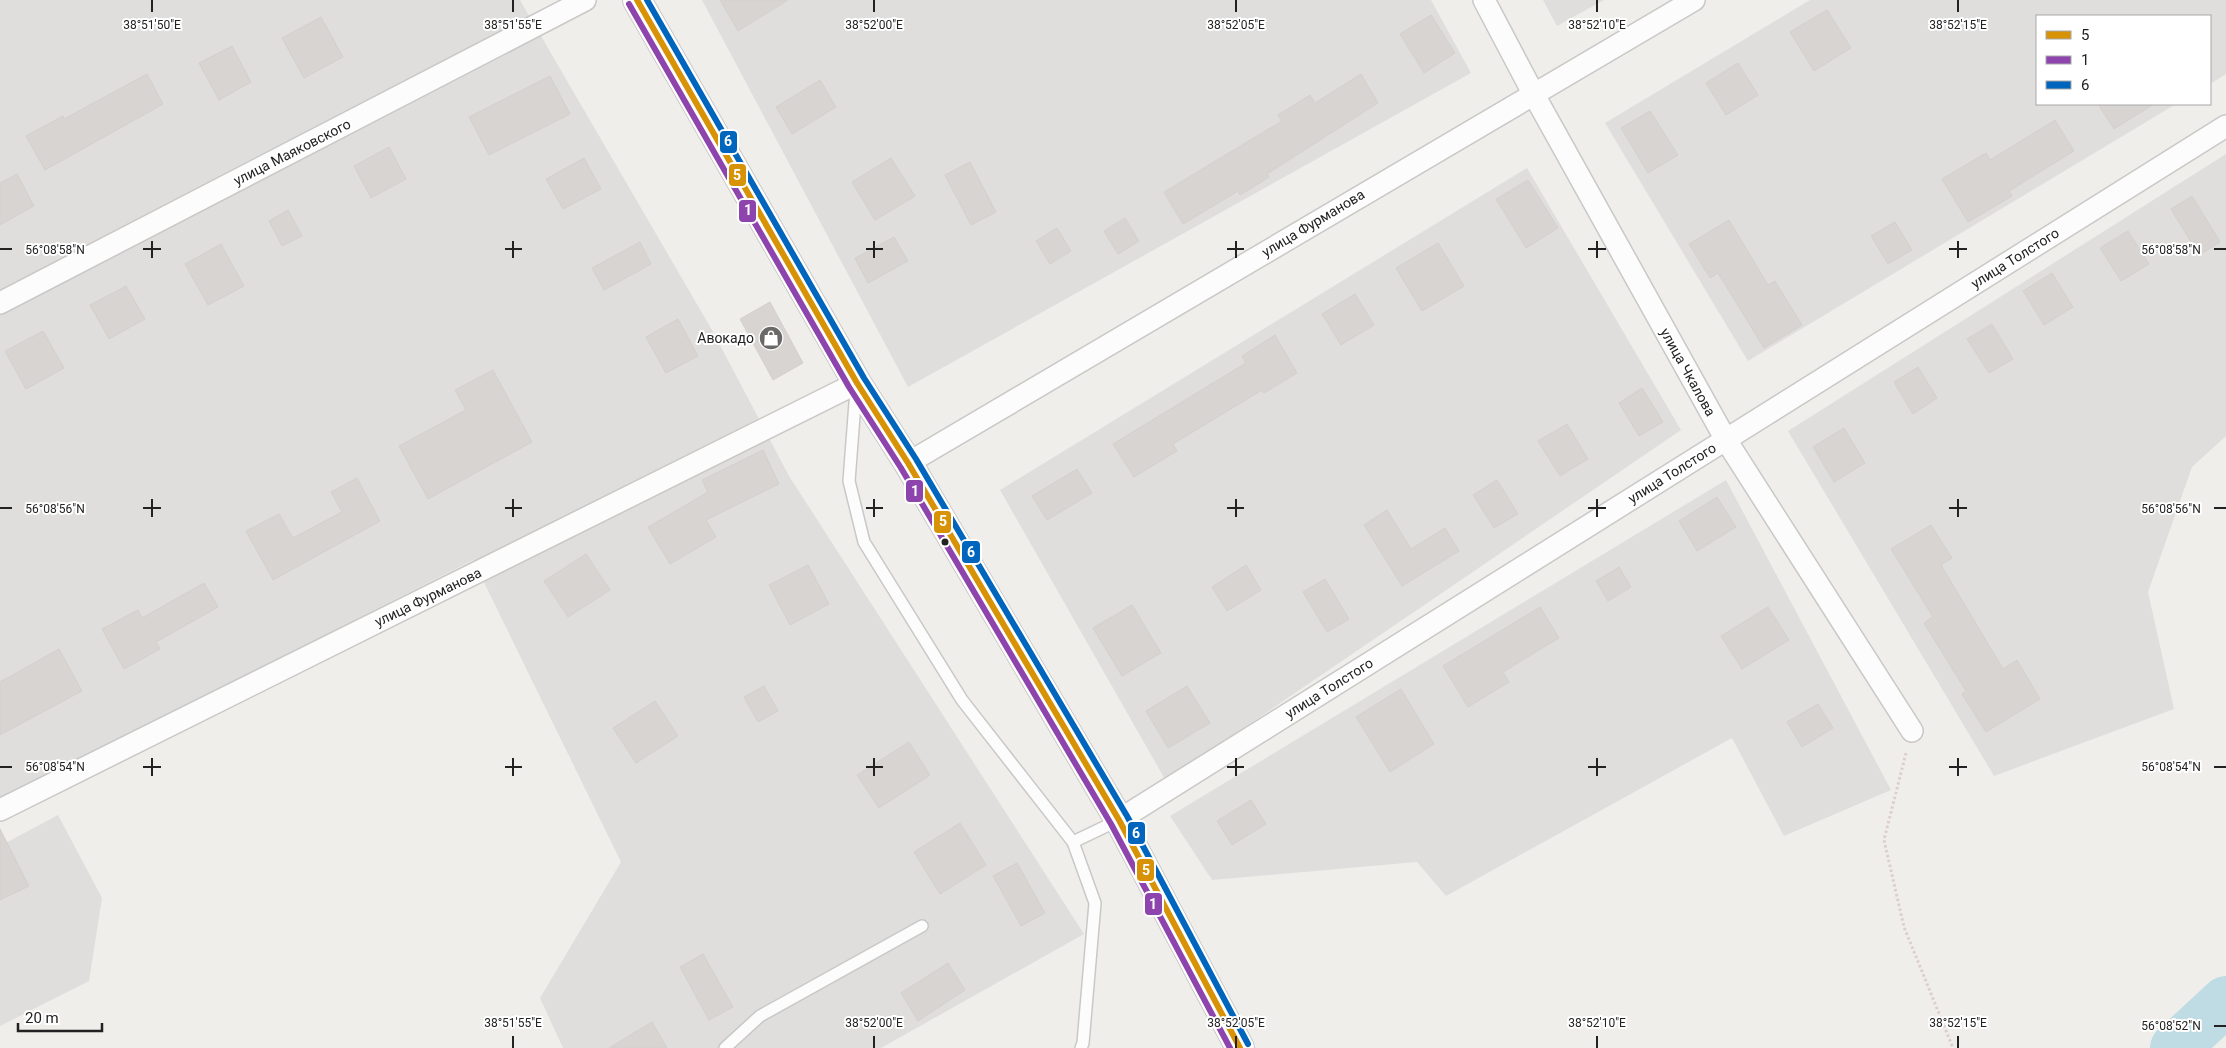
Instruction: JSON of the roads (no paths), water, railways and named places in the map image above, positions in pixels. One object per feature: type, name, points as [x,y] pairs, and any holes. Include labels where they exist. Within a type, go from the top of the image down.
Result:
[{"type":"street","name":"улица Маяковского","points":[[0,303],[585,0]]},
{"type":"street","points":[[637,0],[857,383],[908,463],[1118,820],[1240,1048]]},
{"type":"street","name":"улица Чкалова","points":[[1484,0],[1533,94],[1726,440],[1912,731]]},
{"type":"street","name":"улица Фурманова","points":[[908,463],[1694,0]]},
{"type":"street","name":"улица Толстого","points":[[1118,820],[2226,126]]},
{"type":"street","name":"улица Фурманова","points":[[0,810],[857,383]]},
{"type":"lane","points":[[857,383],[849,481],[864,542],[962,700],[1073,842],[1095,903],[1083,1044],[1081,1048]]},
{"type":"lane","points":[[1073,842],[1118,820]]},
{"type":"lane","points":[[725,1048],[760,1016],[922,926]]},
{"type":"waterway","points":[[2175,1048],[2226,1001]]},
{"type":"place","name":"Авокадо","points":[[771,338]]}]
